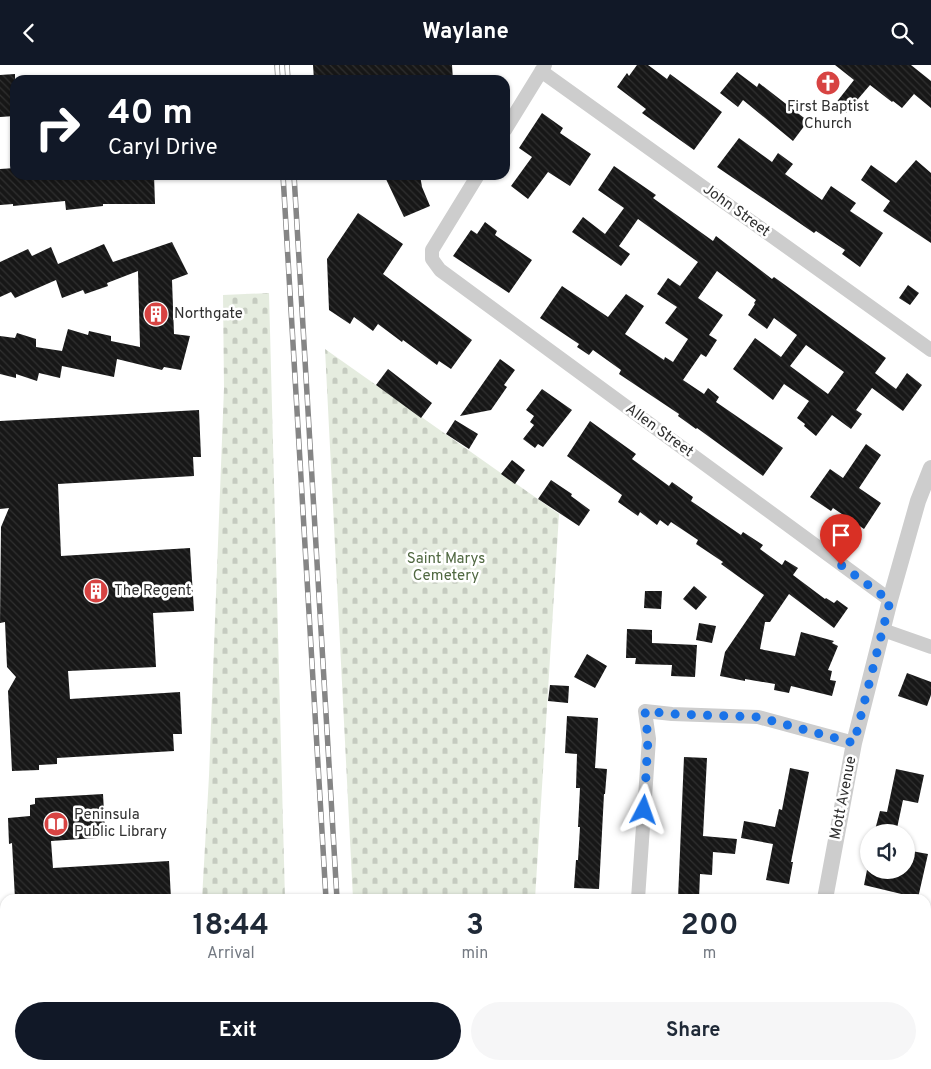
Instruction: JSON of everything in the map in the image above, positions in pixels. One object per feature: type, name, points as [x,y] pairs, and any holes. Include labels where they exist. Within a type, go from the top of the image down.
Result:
[{"type":"street","points":[[510,122],[543,68]]},
{"type":"street","name":"John Street","points":[[543,68],[931,350]]},
{"type":"street","name":"Allen Street","points":[[475,180],[432,250],[432,259],[440,270],[890,601]]},
{"type":"street","name":"Mott Avenue","points":[[826,894],[854,743],[890,601],[918,501],[931,468]]},
{"type":"street","points":[[883,630],[931,647]]},
{"type":"street","points":[[638,894],[648,739],[645,711],[672,714],[758,717],[854,743]]},
{"type":"green space","points":[[269,293],[285,894],[202,894],[209,776],[224,388],[223,295]]},
{"type":"green space","name":"Saint Marys Cemetery","points":[[325,349],[559,514],[535,894],[353,894]]},
{"type":"building","points":[[313,65],[452,65],[453,75],[314,75]]},
{"type":"building","points":[[637,65],[648,65],[667,79],[670,74],[722,112],[694,150],[642,113],[646,109],[617,87],[627,73],[629,76]]},
{"type":"building","points":[[835,65],[911,65],[931,81],[931,108],[914,94],[902,108],[870,85],[846,113],[835,104],[854,80]]},
{"type":"building","points":[[737,72],[757,87],[759,83],[808,121],[793,141],[743,100],[738,107],[720,93]]},
{"type":"building","points":[[15,74],[10,75],[10,116],[0,117],[0,75]]},
{"type":"building","points":[[542,113],[563,128],[560,133],[591,154],[570,186],[548,172],[528,199],[511,186],[532,157],[519,148]]},
{"type":"building","points":[[739,138],[772,162],[778,153],[793,164],[785,174],[822,200],[831,186],[856,203],[850,211],[883,233],[860,267],[842,254],[845,250],[816,231],[814,233],[717,167]]},
{"type":"building","points":[[916,160],[931,173],[931,243],[883,211],[890,201],[861,180],[871,165],[896,183]]},
{"type":"building","points":[[614,166],[656,195],[653,198],[713,241],[716,236],[772,279],[774,277],[886,358],[875,373],[896,389],[907,373],[922,385],[903,411],[872,388],[856,410],[862,414],[851,429],[832,415],[816,436],[797,418],[809,401],[784,384],[773,400],[733,369],[755,338],[781,357],[797,335],[774,318],[767,329],[748,315],[756,300],[717,271],[698,298],[723,315],[709,335],[717,340],[706,357],[701,354],[683,380],[704,394],[708,388],[719,397],[716,402],[783,448],[763,476],[678,416],[679,414],[619,374],[621,370],[593,350],[589,355],[577,347],[579,344],[540,318],[562,286],[608,317],[626,294],[644,306],[625,334],[664,360],[665,357],[673,362],[688,339],[665,323],[677,307],[657,294],[668,278],[680,286],[698,262],[638,219],[619,246],[630,254],[621,266],[572,232],[583,217],[605,234],[624,208],[598,190]],"holes":[[[806,345],[844,372],[828,394],[790,366]]]},
{"type":"building","points":[[10,168],[10,180],[154,180],[155,204],[103,204],[103,206],[66,210],[65,201],[13,206],[13,204],[0,205],[0,169]]},
{"type":"building","points":[[386,180],[421,180],[430,206],[404,217]]},
{"type":"building","points":[[358,213],[403,244],[383,274],[472,340],[451,369],[439,361],[437,365],[378,324],[373,331],[354,317],[350,324],[329,310],[327,259]]},
{"type":"building","points":[[485,222],[497,231],[495,235],[532,260],[509,293],[453,256],[471,230],[477,234]]},
{"type":"building","name":"Northgate","points":[[172,242],[188,274],[172,280],[174,334],[190,336],[181,370],[164,367],[162,370],[117,359],[114,377],[62,366],[60,378],[39,373],[37,381],[16,374],[16,378],[0,374],[0,336],[15,338],[17,333],[36,339],[36,347],[62,351],[68,329],[88,335],[89,331],[111,336],[111,341],[140,347],[138,271],[107,283],[108,286],[85,294],[83,290],[62,298],[56,280],[15,298],[11,292],[0,297],[0,262],[28,249],[32,256],[51,247],[58,264],[104,244],[113,262]]},
{"type":"building","points":[[908,285],[919,293],[910,305],[899,298]]},
{"type":"building","points":[[500,359],[515,370],[504,385],[507,387],[491,410],[460,416]]},
{"type":"building","points":[[388,369],[432,403],[421,418],[376,385]]},
{"type":"building","points":[[542,389],[572,410],[543,447],[538,444],[535,448],[523,439],[534,425],[530,422],[534,416],[526,410]]},
{"type":"building","name":"The Regent","points":[[199,410],[201,457],[193,457],[194,476],[58,484],[61,556],[190,548],[194,611],[153,613],[156,667],[68,671],[70,699],[180,692],[182,734],[173,734],[174,751],[57,758],[57,764],[39,765],[39,770],[12,771],[8,691],[16,677],[7,667],[5,622],[0,623],[1,527],[9,508],[0,509],[0,421]]},
{"type":"building","points":[[455,420],[478,434],[469,449],[446,434]]},
{"type":"building","points":[[590,421],[636,454],[632,459],[669,486],[672,482],[693,497],[691,501],[741,535],[743,532],[763,545],[760,549],[782,565],[785,560],[798,568],[793,575],[825,599],[834,603],[837,600],[848,608],[834,628],[789,594],[770,622],[765,622],[760,649],[795,656],[801,632],[834,641],[832,643],[838,646],[828,670],[832,671],[830,680],[836,681],[832,696],[791,686],[789,693],[774,690],[775,684],[720,676],[725,652],[764,595],[721,564],[723,562],[696,544],[698,540],[671,522],[668,526],[660,520],[657,525],[640,512],[638,516],[618,502],[622,495],[567,456]]},
{"type":"building","points":[[866,444],[881,455],[859,488],[881,503],[864,529],[833,508],[831,511],[810,497],[830,469],[843,478]]},
{"type":"building","points":[[512,460],[525,470],[515,484],[501,474]]},
{"type":"building","points":[[551,480],[572,494],[571,496],[590,510],[579,526],[538,499]]},
{"type":"building","points":[[694,586],[707,597],[696,610],[683,599]]},
{"type":"building","points":[[645,591],[662,591],[661,609],[644,608]]},
{"type":"building","points":[[699,623],[716,626],[712,643],[696,640]]},
{"type":"building","points":[[627,629],[652,630],[652,643],[697,645],[695,677],[671,676],[672,665],[635,664],[636,658],[626,658]]},
{"type":"building","points":[[587,654],[607,666],[595,688],[574,677]]},
{"type":"building","points":[[907,673],[931,682],[931,695],[927,706],[898,696]]},
{"type":"building","points":[[550,685],[569,686],[568,703],[548,701]]},
{"type":"building","points":[[567,716],[598,718],[595,768],[607,769],[599,889],[574,888],[580,827],[578,827],[580,788],[576,788],[577,754],[565,753]]},
{"type":"building","points":[[684,757],[707,758],[703,836],[737,839],[735,854],[713,852],[712,875],[700,874],[699,894],[678,894]]},
{"type":"building","points":[[790,768],[809,772],[791,862],[793,862],[789,884],[766,880],[773,844],[741,838],[744,821],[775,827],[779,809],[782,810]]},
{"type":"building","points":[[896,769],[924,775],[918,803],[903,800],[898,824],[877,824],[880,811],[887,812]]},
{"type":"building","points":[[103,794],[105,830],[97,831],[97,838],[51,841],[53,868],[169,861],[171,894],[15,894],[12,843],[9,844],[8,818],[30,816],[30,805],[35,804],[35,798]]},
{"type":"building","points":[[915,852],[928,854],[919,894],[901,894],[864,885],[865,879],[915,879]]},
{"type":"railway","points":[[277,65],[278,75]]},
{"type":"railway","points":[[287,65],[288,75]]},
{"type":"railway","points":[[283,180],[326,894]]},
{"type":"railway","points":[[294,180],[337,894]]},
{"type":"place","name":"First Baptist Church","points":[[828,83]]},
{"type":"place","name":"Northgate","points":[[156,314]]},
{"type":"place","name":"The Regent","points":[[96,591]]},
{"type":"place","name":"Peninsula Public Library","points":[[56,824]]},
{"type":"route","points":[[644,810],[648,739],[645,711],[672,714],[758,717],[854,743],[890,601],[841,565]]}]
